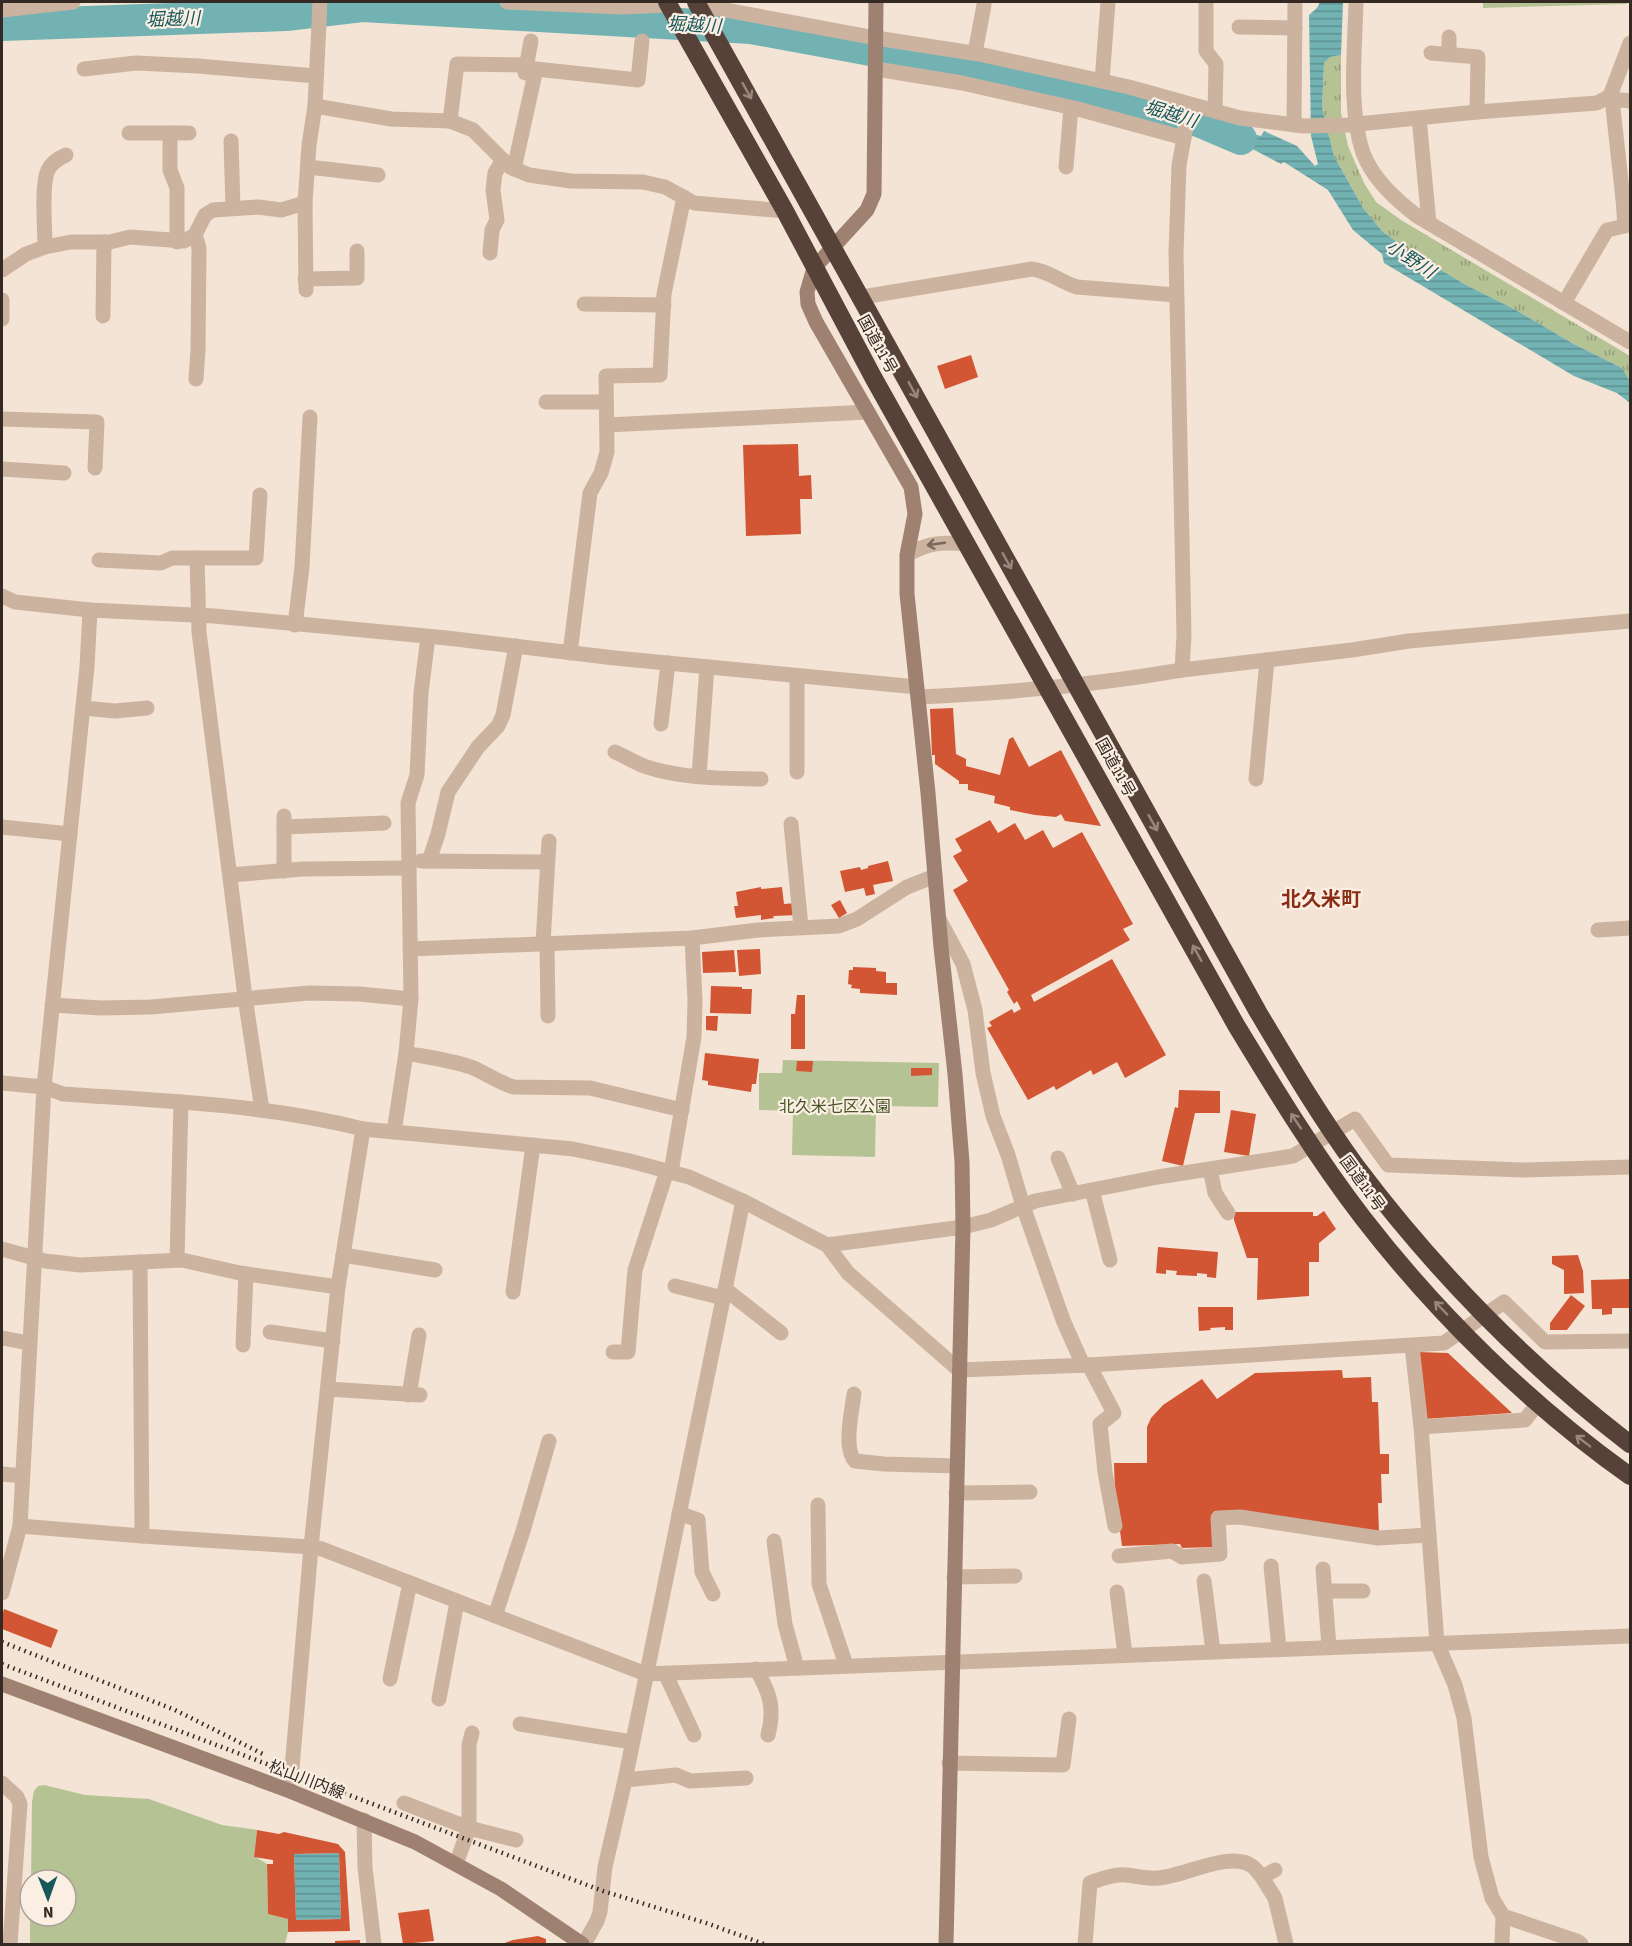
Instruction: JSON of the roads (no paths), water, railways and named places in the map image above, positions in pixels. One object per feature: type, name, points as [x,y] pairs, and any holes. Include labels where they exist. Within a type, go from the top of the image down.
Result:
[{"type":"highway","name":"国道11号","points":[[669,6],[785,211],[873,377],[1236,1025],[1283,1103],[1363,1217],[1396,1259],[1463,1331],[1538,1403],[1575,1435],[1630,1476]]},
{"type":"highway","name":"国道11号","points":[[699,6],[1258,1012],[1334,1134],[1355,1165],[1419,1245],[1484,1317],[1591,1414],[1630,1444]]},
{"type":"street","points":[[2,10],[73,2]]},
{"type":"street","points":[[320,2],[315,106],[309,145],[305,203],[306,284],[357,278],[357,251]]},
{"type":"street","points":[[507,2],[620,7],[669,6]]},
{"type":"street","points":[[876,2],[874,194],[867,210],[814,268],[807,292],[808,304],[816,322],[911,487],[915,514],[907,555],[907,594],[962,1162],[963,1227],[946,1944]]},
{"type":"street","points":[[1102,81],[1108,2]]},
{"type":"street","points":[[1206,2],[1206,51],[1216,64],[1215,111]]},
{"type":"street","points":[[1295,2],[1299,125]]},
{"type":"street","points":[[1356,2],[1352,125],[1364,155],[1379,180],[1395,199],[1429,223],[1630,342]]},
{"type":"street","points":[[975,53],[984,5]]},
{"type":"street","points":[[699,6],[876,38],[975,53],[1102,81],[1190,107],[1240,118],[1299,125],[1352,125],[1597,103],[1611,98],[1630,101]]},
{"type":"street","points":[[1239,27],[1295,28]]},
{"type":"street","points":[[1449,37],[1449,54]]},
{"type":"street","points":[[522,81],[531,41]]},
{"type":"street","points":[[490,253],[492,230],[497,220],[493,190],[495,173],[508,164],[536,69],[638,80],[642,41]]},
{"type":"street","points":[[1564,303],[1607,230],[1628,229],[1627,198],[1611,98],[1630,43]]},
{"type":"street","points":[[1431,53],[1478,57],[1478,112]]},
{"type":"street","points":[[84,69],[136,63],[198,73],[316,76]]},
{"type":"street","points":[[450,121],[457,63],[526,65]]},
{"type":"street","points":[[876,69],[962,83],[1184,136]]},
{"type":"street","points":[[315,106],[391,119],[450,121],[473,130],[508,164],[528,175],[571,181],[643,182],[665,188],[694,203],[785,211]]},
{"type":"street","points":[[1182,670],[1184,635],[1176,295],[1177,205],[1179,165],[1190,107]]},
{"type":"street","points":[[1066,167],[1071,108]]},
{"type":"street","points":[[1419,118],[1429,223]]},
{"type":"street","points":[[129,133],[189,133]]},
{"type":"street","points":[[170,133],[170,170],[177,188],[177,242]]},
{"type":"street","points":[[231,141],[233,208]]},
{"type":"street","points":[[45,247],[45,180],[48,169],[56,160],[66,155]]},
{"type":"street","points":[[308,167],[378,175]]},
{"type":"street","points":[[570,652],[591,493],[601,473],[607,452],[606,376],[660,375],[664,305],[684,197]]},
{"type":"street","points":[[2,270],[26,254],[45,247],[71,242],[104,242],[130,237],[184,242],[195,235],[205,215],[213,210],[233,208],[281,210],[305,203]]},
{"type":"street","points":[[195,235],[199,248],[196,379]]},
{"type":"street","points":[[103,316],[104,242]]},
{"type":"street","points":[[862,297],[1032,269],[1044,270],[1065,284],[1077,287],[1176,295]]},
{"type":"street","points":[[2,300],[2,319]]},
{"type":"street","points":[[584,304],[664,305]]},
{"type":"street","points":[[546,402],[606,402]]},
{"type":"street","points":[[607,425],[868,412]]},
{"type":"street","points":[[295,625],[302,567],[310,417]]},
{"type":"street","points":[[2,419],[97,422],[95,468]]},
{"type":"street","points":[[2,469],[64,473]]},
{"type":"street","points":[[99,560],[161,563],[172,558],[256,558],[260,495]]},
{"type":"street","points":[[907,555],[923,545],[968,543]]},
{"type":"street","points":[[197,558],[198,615],[213,753],[262,1110]]},
{"type":"street","points":[[2,596],[15,602],[90,610],[198,615],[428,637],[797,676],[918,692],[995,694],[1049,689],[1409,641],[1630,621]]},
{"type":"street","points":[[2,1593],[20,1526],[44,1087],[83,708],[90,610]]},
{"type":"street","points":[[394,1132],[406,1053],[411,999],[408,803],[417,775],[421,693],[428,637]]},
{"type":"street","points":[[429,861],[448,792],[478,747],[498,726],[516,646]]},
{"type":"street","points":[[1256,779],[1267,660]]},
{"type":"street","points":[[661,724],[668,663]]},
{"type":"street","points":[[699,776],[707,667]]},
{"type":"street","points":[[797,676],[797,772]]},
{"type":"street","points":[[83,708],[115,711],[147,708]]},
{"type":"street","points":[[615,752],[645,766],[699,776],[761,778]]},
{"type":"street","points":[[284,871],[284,821],[384,823]]},
{"type":"street","points":[[791,824],[801,927]]},
{"type":"street","points":[[2,827],[70,834]]},
{"type":"street","points":[[548,1016],[545,943],[549,841]]},
{"type":"street","points":[[230,875],[429,861],[547,862]]},
{"type":"street","points":[[410,949],[692,938],[758,930],[839,926],[857,919],[907,887],[935,876]]},
{"type":"street","points":[[939,919],[963,964],[975,1010],[983,1073],[990,1105],[1063,1320],[1114,1413],[1100,1424],[1105,1472],[1115,1526]]},
{"type":"street","points":[[1598,930],[1630,928]]},
{"type":"street","points":[[613,1352],[628,1352],[628,1268],[669,1172],[682,1110],[693,1037],[695,1001],[692,938]]},
{"type":"street","points":[[52,1005],[101,1008],[151,1007],[309,993],[359,994],[411,999]]},
{"type":"street","points":[[406,1053],[468,1066],[505,1085],[514,1087],[590,1088],[682,1110]]},
{"type":"street","points":[[2,1083],[44,1087],[63,1094],[262,1110],[331,1120],[363,1129],[573,1149],[689,1177],[742,1201],[827,1245],[848,1273],[959,1370],[1086,1365],[1444,1343],[1504,1302],[1545,1342],[1630,1341]]},
{"type":"street","points":[[177,1260],[181,1102]]},
{"type":"street","points":[[827,1245],[963,1227],[991,1220],[1035,1201],[1293,1156],[1334,1134],[1355,1119],[1388,1165],[1523,1170],[1630,1167]]},
{"type":"street","points":[[290,1791],[311,1547],[338,1287],[363,1129]]},
{"type":"street","points":[[513,1292],[533,1145]]},
{"type":"street","points":[[1058,1158],[1073,1194]]},
{"type":"street","points":[[1210,1169],[1215,1192],[1228,1213]]},
{"type":"street","points":[[1092,1190],[1110,1260]]},
{"type":"street","points":[[583,1944],[600,1912],[605,1867],[625,1780],[742,1201]]},
{"type":"street","points":[[2,1249],[34,1256],[45,1261],[80,1265],[177,1260],[197,1262],[246,1274],[338,1287]]},
{"type":"street","points":[[343,1256],[435,1270]]},
{"type":"street","points":[[140,1262],[142,1536]]},
{"type":"street","points":[[243,1345],[246,1274]]},
{"type":"street","points":[[675,1286],[724,1293],[780,1333]]},
{"type":"street","points":[[270,1332],[333,1341]]},
{"type":"street","points":[[328,1389],[415,1395],[419,1335]]},
{"type":"street","points":[[2,1338],[29,1343]]},
{"type":"street","points":[[1412,1346],[1421,1426],[1437,1643],[1455,1685],[1464,1718],[1480,1857],[1492,1898],[1503,1916],[1500,1944]]},
{"type":"street","points":[[854,1394],[849,1455],[855,1461],[957,1466]]},
{"type":"street","points":[[1421,1426],[1525,1420],[1538,1403]]},
{"type":"street","points":[[495,1616],[549,1442]]},
{"type":"street","points":[[2,1474],[22,1476]]},
{"type":"street","points":[[956,1493],[1030,1492]]},
{"type":"street","points":[[818,1505],[819,1584],[846,1665]]},
{"type":"street","points":[[679,1513],[698,1520],[702,1572],[714,1594]]},
{"type":"street","points":[[1119,1556],[1172,1551],[1182,1557],[1220,1554],[1218,1518],[1240,1517],[1377,1538],[1428,1535]]},
{"type":"street","points":[[20,1526],[311,1547],[646,1674],[1630,1636]]},
{"type":"street","points":[[774,1541],[785,1624],[797,1668]]},
{"type":"street","points":[[1270,1566],[1279,1649]]},
{"type":"street","points":[[1323,1569],[1329,1647]]},
{"type":"street","points":[[954,1577],[1015,1576]]},
{"type":"street","points":[[1204,1581],[1213,1651]]},
{"type":"street","points":[[390,1679],[410,1583]]},
{"type":"street","points":[[1325,1592],[1363,1590]]},
{"type":"street","points":[[1117,1592],[1125,1654]]},
{"type":"street","points":[[439,1699],[458,1602]]},
{"type":"street","points":[[756,1669],[766,1687],[771,1703],[772,1720],[768,1736]]},
{"type":"street","points":[[665,1673],[694,1735]]},
{"type":"street","name":"松山川内線","points":[[2,1684],[290,1791],[415,1842],[501,1889],[583,1944]]},
{"type":"street","points":[[950,1763],[1063,1765],[1069,1719]]},
{"type":"street","points":[[520,1724],[632,1742]]},
{"type":"street","points":[[456,1863],[469,1828],[469,1745],[472,1733]]},
{"type":"street","points":[[625,1780],[676,1774],[690,1781],[746,1778]]},
{"type":"street","points":[[2,1782],[17,1797],[20,1804],[10,1944]]},
{"type":"street","points":[[404,1803],[469,1828],[516,1840]]},
{"type":"street","points":[[364,1820],[365,1868],[374,1944]]},
{"type":"street","points":[[1085,1944],[1090,1883],[1106,1877],[1124,1875],[1158,1878],[1177,1875],[1211,1863],[1237,1862],[1251,1865],[1268,1873],[1286,1944]]},
{"type":"street","points":[[1503,1916],[1581,1944]]},
{"type":"water","name":"小野川","points":[[1320,2],[1343,2],[1341,55],[1330,57],[1324,63],[1322,108],[1334,156],[1363,208],[1382,231],[1415,255],[1572,343],[1622,368],[1630,381],[1630,403],[1617,393],[1574,376],[1384,263],[1382,254],[1353,230],[1328,190],[1284,162],[1281,164],[1201,122],[1261,136],[1264,131],[1297,146],[1315,166],[1318,164],[1311,136],[1309,15]]},
{"type":"water","points":[[339,1853],[341,1919],[296,1920],[294,1854]]},
{"type":"waterway","name":"堀越川","points":[[2,25],[286,15],[362,6],[751,28],[952,65],[1145,105],[1201,122],[1241,139]]},
{"type":"railway","points":[[2,1642],[175,1710],[263,1754]]},
{"type":"railway","points":[[2,1664],[603,1891],[706,1923],[764,1944]]},
{"type":"district","name":"北久米町","points":[[1321,899]]},
{"type":"park label","name":"北久米七区公園","points":[[835,1106]]}]
